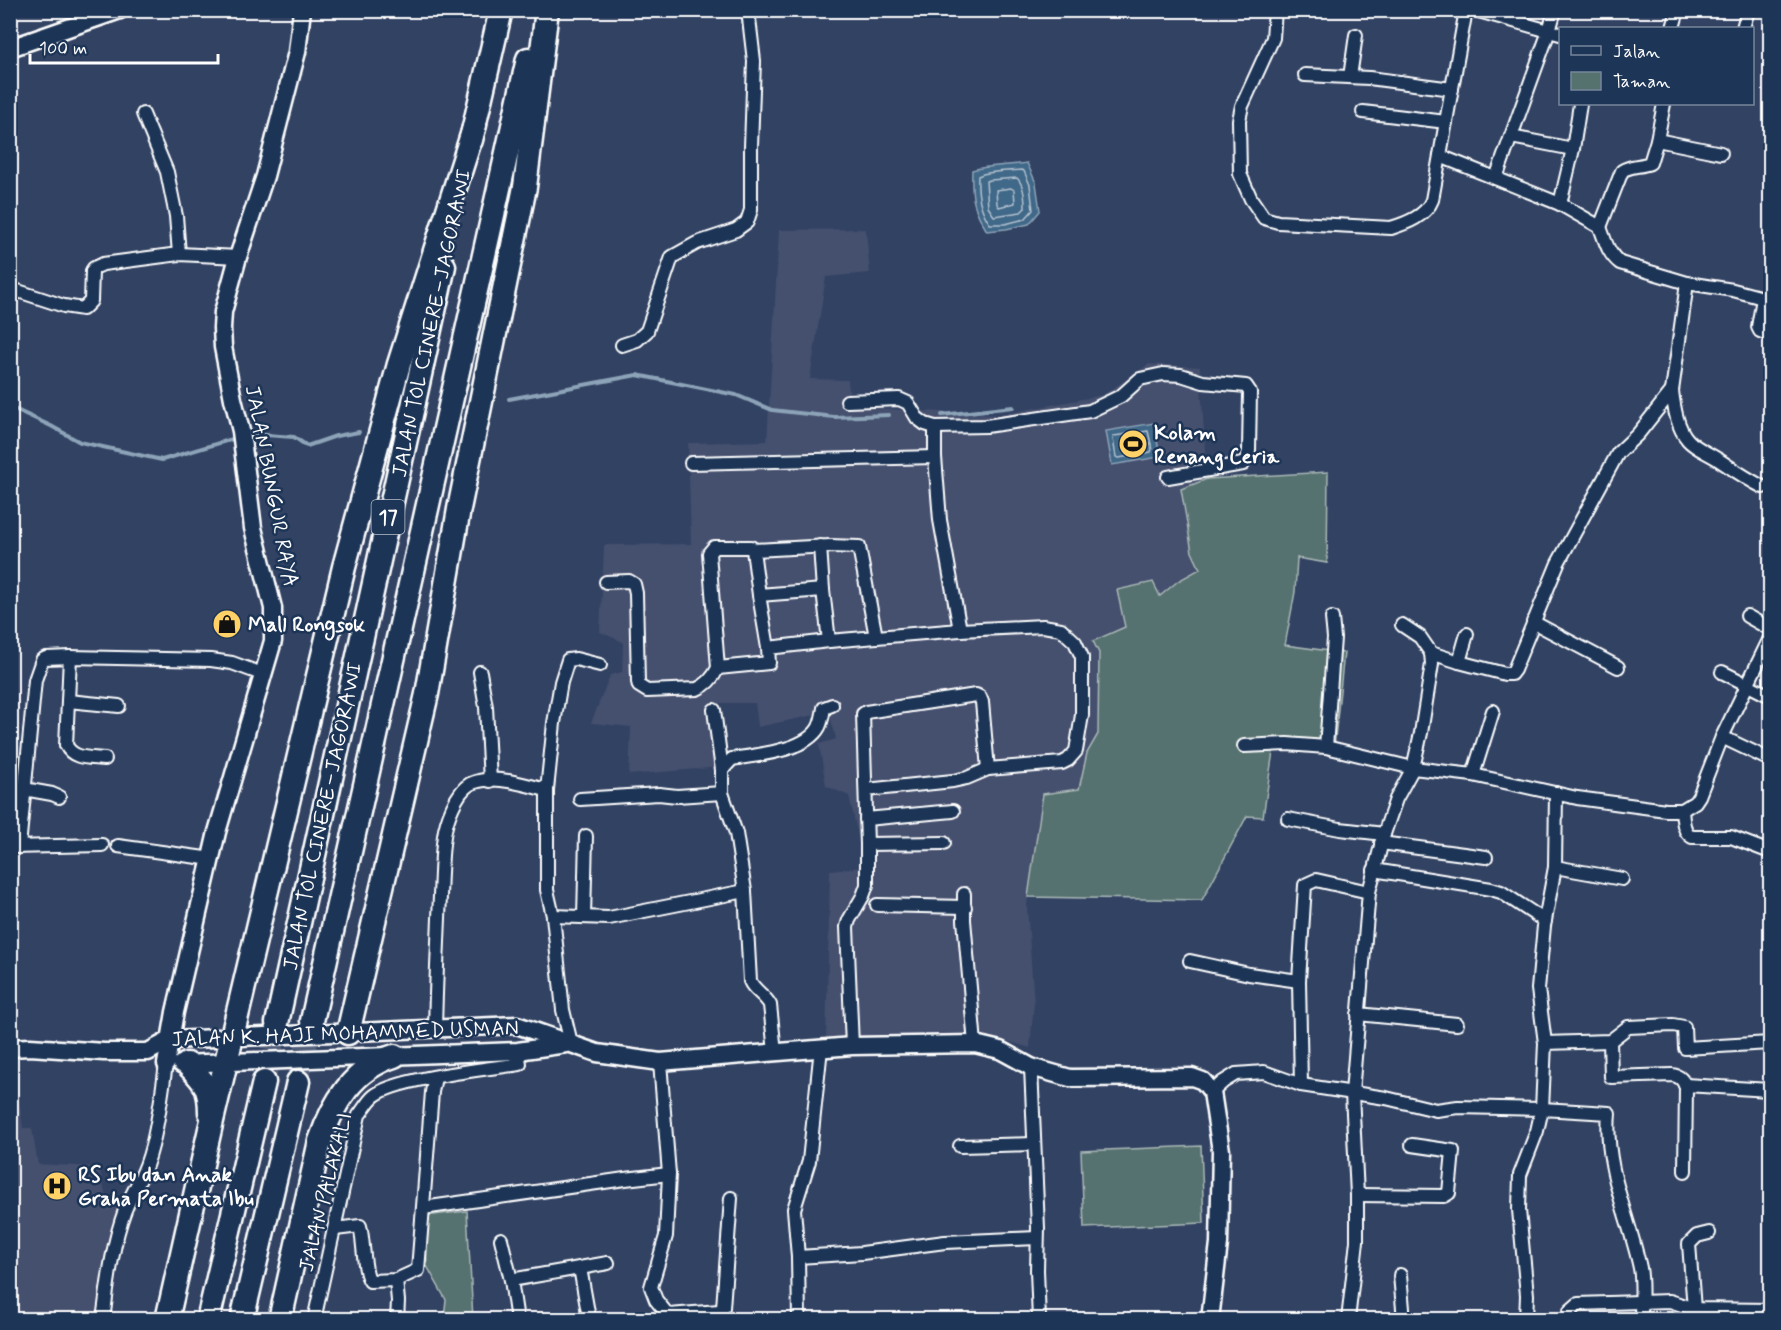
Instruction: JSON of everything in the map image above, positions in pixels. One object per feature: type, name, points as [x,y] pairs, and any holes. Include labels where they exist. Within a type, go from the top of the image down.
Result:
[{"type":"highway","name":"JALAN TOL CINERE–JAGORAWI","points":[[277,1023],[501,10]]},
{"type":"highway","name":"JALAN TOL CINERE–JAGORAWI","points":[[312,1022],[539,10]]},
{"type":"highway","points":[[348,1033],[427,694],[459,509],[525,187],[547,10]]},
{"type":"highway","points":[[167,1320],[225,1063],[344,567],[399,364],[475,125]]},
{"type":"highway","points":[[280,1320],[320,1141],[328,1116],[344,1090],[362,1072],[394,1056]]},
{"type":"highway","points":[[176,1064],[204,1081],[210,1104],[210,1129]]},
{"type":"highway","points":[[208,1320],[264,1082]]},
{"type":"highway","points":[[242,1320],[298,1082]]},
{"type":"street","name":"JALAN BUNGUR RAYA","points":[[176,1064],[170,1040],[195,922],[218,832],[273,641],[273,608],[253,528],[242,439],[223,347],[222,327],[238,257],[265,176],[297,52],[302,10]]},
{"type":"street","points":[[622,345],[637,340],[647,331],[672,257],[697,243],[735,230],[747,222],[751,210],[754,61],[748,10]]},
{"type":"street","points":[[1275,10],[1273,38],[1242,106],[1239,120],[1240,174],[1251,199],[1264,218],[1278,222],[1391,228],[1423,214],[1429,208],[1466,10]]},
{"type":"street","points":[[1475,10],[1555,32]]},
{"type":"street","points":[[1496,178],[1555,32],[1555,10]]},
{"type":"street","points":[[1673,27],[1678,10]]},
{"type":"street","points":[[1743,27],[1748,10]]},
{"type":"street","points":[[10,48],[112,12]]},
{"type":"street","points":[[1350,77],[1356,35]]},
{"type":"street","points":[[1305,75],[1350,77],[1452,89]]},
{"type":"street","points":[[1560,204],[1573,149],[1580,105]]},
{"type":"street","points":[[1664,105],[1650,163],[1628,167],[1622,171],[1616,184],[1600,227],[1608,250],[1620,263],[1687,283],[1767,297],[1758,327],[1760,331],[1770,334]]},
{"type":"street","points":[[1363,112],[1446,122]]},
{"type":"street","points":[[143,114],[167,171],[176,216],[179,254]]},
{"type":"street","points":[[1511,137],[1573,149]]},
{"type":"street","points":[[1657,140],[1721,153]]},
{"type":"street","points":[[1440,156],[1560,204],[1600,227]]},
{"type":"street","points":[[10,291],[18,291],[64,306],[83,309],[92,301],[92,271],[103,264],[179,254],[238,257]]},
{"type":"street","points":[[1687,283],[1672,391],[1678,419],[1687,439],[1743,477],[1762,487]]},
{"type":"street","points":[[847,401],[899,399],[908,403],[917,418],[934,427],[986,426],[1090,411],[1121,396],[1140,380],[1163,374],[1181,375],[1203,382],[1249,388],[1249,451],[1243,464],[1168,477]]},
{"type":"street","points":[[1431,653],[1459,663],[1511,674],[1558,562],[1618,453],[1638,434],[1672,391]]},
{"type":"street","points":[[934,427],[940,520],[960,630]]},
{"type":"street","points":[[691,463],[935,457]]},
{"type":"street","points":[[606,582],[634,584],[638,682],[642,689],[647,691],[697,689],[713,677],[718,668],[709,553],[714,547],[746,546],[753,550],[856,546],[861,549],[876,637]]},
{"type":"street","points":[[820,546],[829,641]]},
{"type":"street","points":[[718,668],[766,664],[770,660],[753,550]]},
{"type":"street","points":[[759,595],[823,590]]},
{"type":"street","points":[[1747,616],[1770,629]]},
{"type":"street","points":[[1326,747],[1334,638],[1332,618]]},
{"type":"street","points":[[1533,622],[1618,667]]},
{"type":"street","points":[[1348,1320],[1357,1241],[1352,1093],[1369,892],[1382,838],[1396,799],[1413,768],[1432,664],[1431,653],[1420,637],[1402,625]]},
{"type":"street","points":[[768,648],[960,630],[1043,626],[1061,629],[1075,642],[1082,657],[1082,716],[1076,751],[1072,756],[1062,763],[988,769],[953,781],[866,790]]},
{"type":"street","points":[[1459,663],[1467,634]]},
{"type":"street","points":[[1244,746],[1287,744],[1326,747],[1413,768],[1473,775],[1577,798],[1666,810],[1682,810],[1695,802],[1699,796],[1722,737],[1770,638]]},
{"type":"street","points":[[102,845],[15,847],[24,789],[35,680],[42,660],[69,657],[211,660],[232,663],[262,674]]},
{"type":"street","points":[[69,657],[66,745],[69,752],[74,755],[105,759]]},
{"type":"street","points":[[571,1043],[563,1010],[553,916],[547,890],[547,790],[554,723],[566,663],[576,658],[600,665]]},
{"type":"street","points":[[480,672],[486,707],[490,781]]},
{"type":"street","points":[[1722,672],[1770,696]]},
{"type":"street","points":[[852,1046],[847,927],[867,885],[863,714],[976,695],[982,702],[988,769]]},
{"type":"street","points":[[68,701],[118,706]]},
{"type":"street","points":[[722,770],[732,759],[795,746],[811,737],[820,726],[824,708],[832,705]]},
{"type":"street","points":[[714,710],[722,770],[722,793],[735,833],[744,891],[750,981],[770,1005],[775,1052]]},
{"type":"street","points":[[1473,775],[1493,711]]},
{"type":"street","points":[[1722,737],[1770,760]]},
{"type":"street","points":[[435,1029],[444,835],[452,809],[463,790],[470,785],[490,781],[504,781],[547,790]]},
{"type":"street","points":[[24,789],[59,797]]},
{"type":"street","points":[[580,799],[722,793]]},
{"type":"street","points":[[1526,1320],[1527,1295],[1519,1210],[1520,1175],[1537,1131],[1542,1109],[1545,1043],[1538,989],[1545,921],[1555,867],[1556,793]]},
{"type":"street","points":[[1682,810],[1684,827],[1688,835],[1692,837],[1731,837],[1770,852]]},
{"type":"street","points":[[866,819],[954,811]]},
{"type":"street","points":[[1288,819],[1486,857]]},
{"type":"street","points":[[584,917],[586,836]]},
{"type":"street","points":[[867,844],[944,843]]},
{"type":"street","points":[[118,846],[212,859]]},
{"type":"street","points":[[1555,867],[1623,879]]},
{"type":"street","points":[[1374,870],[1502,892],[1545,921]]},
{"type":"street","points":[[1301,1085],[1299,981],[1305,885],[1316,880],[1369,892]]},
{"type":"street","points":[[553,916],[609,918],[744,891]]},
{"type":"street","points":[[964,894],[964,920],[975,1044]]},
{"type":"street","points":[[877,904],[965,907]]},
{"type":"street","points":[[1190,961],[1299,981]]},
{"type":"street","points":[[1358,1014],[1457,1024]]},
{"type":"street","points":[[517,1025],[518,1051]]},
{"type":"street","name":"JALAN K. HAJI MOHAMMED USMAN","points":[[148,1052],[170,1040],[517,1025],[597,1053],[660,1062],[852,1046],[975,1044],[1000,1050],[1030,1067],[1070,1078],[1192,1077],[1203,1081],[1212,1092]]},
{"type":"street","points":[[1545,1043],[1610,1041],[1628,1027],[1672,1025],[1684,1027],[1685,1048],[1770,1044]]},
{"type":"street","points":[[1610,1041],[1611,1077],[1677,1075],[1685,1085],[1685,1171]]},
{"type":"street","name":"JALAN K. HAJI MOHAMMED USMAN","points":[[148,1052],[176,1064],[225,1063],[518,1051],[571,1043]]},
{"type":"street","points":[[10,1048],[148,1052]]},
{"type":"street","points":[[799,1320],[798,1257],[794,1209],[809,1161],[821,1048]]},
{"type":"street","name":"JALAN PALAKALI","points":[[314,1320],[360,1115],[373,1096],[388,1088],[435,1077],[520,1064],[518,1051]]},
{"type":"street","points":[[660,1062],[669,1174],[666,1236],[651,1287],[656,1300],[670,1317],[719,1311],[723,1308],[731,1198]]},
{"type":"street","points":[[103,1320],[115,1246],[125,1209],[143,1173],[152,1147],[159,1111],[176,1064]]},
{"type":"street","points":[[1030,1067],[1038,1228],[1039,1320]]},
{"type":"street","points":[[1210,1320],[1219,1244],[1221,1151],[1212,1092],[1236,1074],[1264,1072],[1301,1085],[1386,1098],[1436,1110],[1458,1107],[1609,1113],[1608,1129],[1613,1174],[1640,1270],[1641,1320]]},
{"type":"street","points":[[334,1228],[359,1225],[370,1281],[396,1280],[418,1270],[435,1077]]},
{"type":"street","points":[[1685,1085],[1770,1090]]},
{"type":"street","points":[[960,1146],[1034,1144]]},
{"type":"street","points":[[1357,1195],[1444,1196],[1449,1193],[1453,1151],[1412,1145]]},
{"type":"street","points":[[423,1208],[669,1174]]},
{"type":"street","points":[[1694,1309],[1689,1244],[1696,1236],[1708,1233]]},
{"type":"street","points":[[798,1257],[862,1253],[945,1242],[1037,1238]]},
{"type":"street","points":[[501,1239],[511,1280],[517,1320]]},
{"type":"street","points":[[511,1280],[608,1263]]},
{"type":"street","points":[[580,1268],[588,1320]]},
{"type":"street","points":[[1400,1275],[1404,1320]]},
{"type":"street","points":[[396,1280],[397,1320]]},
{"type":"street","points":[[1570,1320],[1570,1311],[1578,1304],[1670,1301],[1694,1309],[1770,1310]]},
{"type":"shaded area","points":[[866,229],[870,273],[826,277],[810,379],[848,380],[851,407],[999,415],[1103,395],[1149,364],[1200,367],[1207,479],[1181,490],[1192,552],[1200,569],[1178,581],[1099,653],[1098,734],[1087,753],[1079,789],[1043,794],[1027,905],[1034,1003],[1030,1048],[989,1036],[826,1039],[830,870],[865,867],[849,796],[826,786],[819,744],[836,739],[829,712],[758,727],[755,703],[714,703],[721,767],[629,775],[631,727],[591,723],[610,675],[622,672],[623,642],[600,632],[604,545],[691,544],[688,443],[767,441],[779,230]]},
{"type":"shaded area","name":"RS Ibu dan Anak Graha Permata Ibu","points":[[14,1059],[23,1128],[32,1128],[38,1164],[99,1167],[108,1204],[121,1209],[102,1319],[11,1320],[10,1060]]},
{"type":"green space","points":[[1328,472],[1327,563],[1297,558],[1295,592],[1285,645],[1344,653],[1334,748],[1274,745],[1263,817],[1247,816],[1202,900],[1028,897],[1043,794],[1079,789],[1087,753],[1098,734],[1099,653],[1093,641],[1125,627],[1117,590],[1153,582],[1160,596],[1178,581],[1200,569],[1192,552],[1181,489],[1207,479]]},
{"type":"green space","points":[[1201,1146],[1204,1223],[1084,1228],[1081,1151]]},
{"type":"green space","points":[[467,1211],[473,1319],[444,1319],[446,1300],[427,1266],[425,1216]]},
{"type":"water","points":[[1027,163],[1036,183],[1040,211],[1029,224],[987,231],[974,202],[972,170]]},
{"type":"water","name":"Kolam Renang Ceria","points":[[1154,423],[1160,457],[1112,465],[1106,431]]},
{"type":"waterway","points":[[509,399],[637,375],[736,395],[772,410],[834,417],[889,415]]},
{"type":"waterway","points":[[10,407],[80,442],[162,460],[236,438]]},
{"type":"waterway","points":[[942,415],[1013,407]]},
{"type":"waterway","points":[[246,435],[294,437],[307,446],[336,436],[359,432]]},
{"type":"tunnel","points":[[298,1082],[312,1021]]},
{"type":"tunnel","points":[[264,1082],[277,1023]]},
{"type":"place","name":"Kolam Renang Ceria","points":[[1133,444]]},
{"type":"place","name":"Mall Rongsok","points":[[227,624]]},
{"type":"place","name":"RS Ibu dan Anak Graha Permata Ibu","points":[[57,1186]]}]
